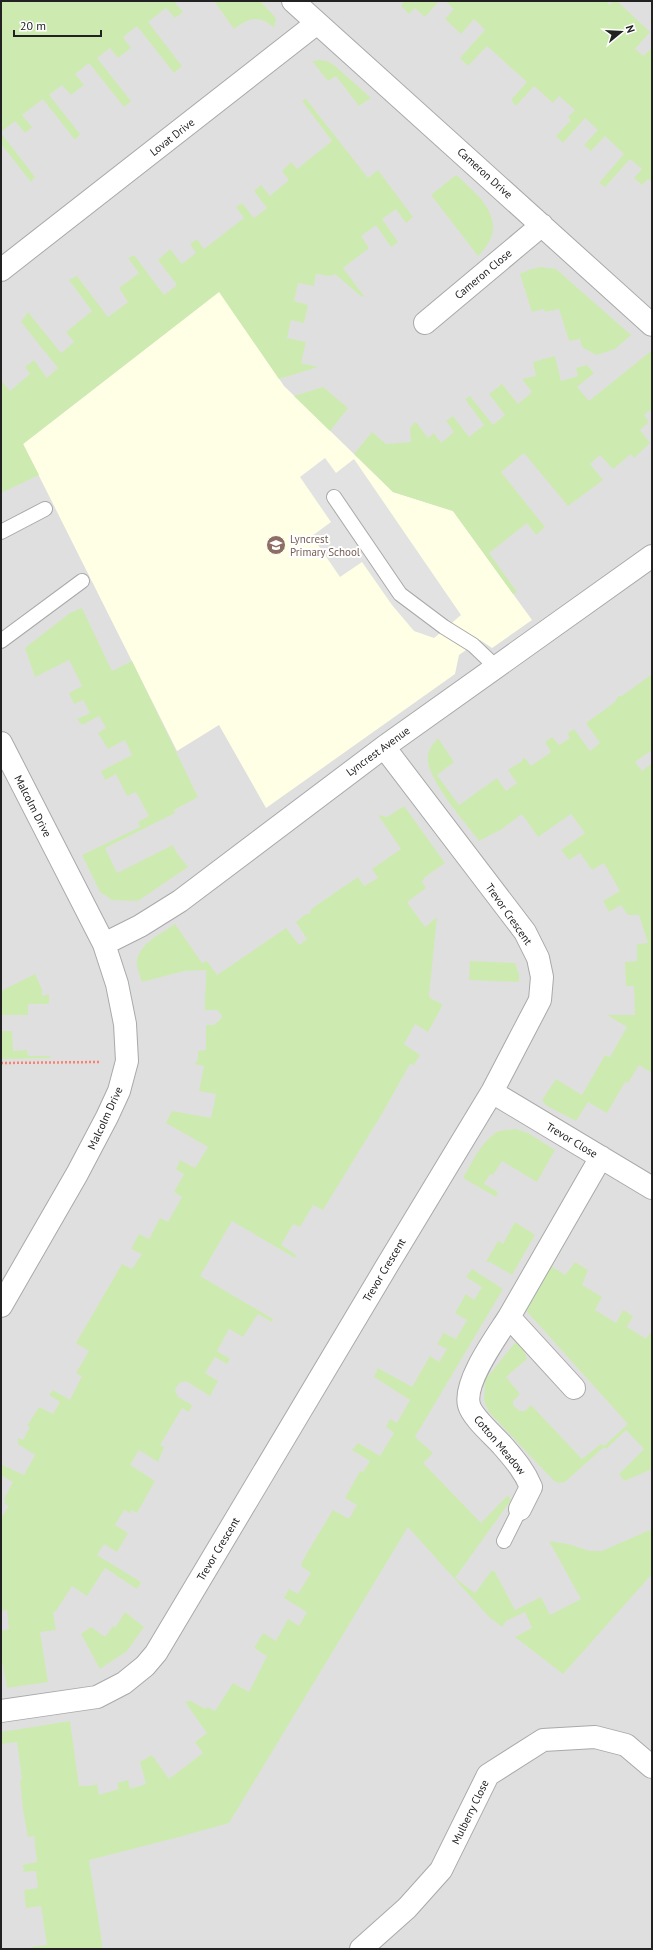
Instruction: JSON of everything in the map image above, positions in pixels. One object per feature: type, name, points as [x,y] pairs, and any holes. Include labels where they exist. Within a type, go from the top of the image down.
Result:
[{"type":"street","points":[[293,1],[318,23]]},
{"type":"street","name":"Cameron Drive","points":[[318,23],[652,325]]},
{"type":"street","name":"Lovat Drive","points":[[1,270],[318,23]]},
{"type":"street","name":"Cameron Close","points":[[425,323],[542,225]]},
{"type":"street","name":"Lyncrest Avenue","points":[[104,944],[140,926],[180,900],[384,746],[652,556]]},
{"type":"street","name":"Malcolm Drive","points":[[1,743],[104,944],[117,984],[125,1024],[127,1061],[119,1091],[107,1118],[77,1174],[1,1306]]},
{"type":"street","name":"Trevor Crescent","points":[[1,1711],[97,1697],[124,1683],[145,1666],[156,1654],[377,1282],[492,1092],[540,1000],[542,977],[538,958],[525,932],[384,746]]},
{"type":"street","name":"Trevor Close","points":[[492,1092],[652,1188]]},
{"type":"street","name":"Cotton Meadow","points":[[520,1509],[531,1487],[525,1473],[476,1417],[469,1405],[469,1392],[473,1378],[601,1157]]},
{"type":"street","points":[[509,1317],[574,1388]]},
{"type":"street","name":"Mulberry Close","points":[[361,1949],[407,1908],[441,1870],[488,1775],[543,1740],[595,1737],[626,1745],[652,1767]]},
{"type":"lane","points":[[334,497],[400,594],[444,627],[473,645],[496,667]]},
{"type":"lane","points":[[1,532],[45,509]]},
{"type":"lane","points":[[1,641],[82,581]]},
{"type":"lane","points":[[504,1541],[520,1509]]},
{"type":"path","points":[[1,1063],[127,1061]]},
{"type":"shaded area","points":[[1,1],[652,1],[652,1949],[1,1949]]},
{"type":"shaded area","name":"Lyncrest Primary School","points":[[220,291],[284,386],[393,492],[453,511],[532,620],[492,648],[480,640],[459,655],[455,674],[266,808],[219,725],[177,751],[23,444]]},
{"type":"shaded area","points":[[325,458],[336,473],[354,459],[461,615],[434,638],[414,631],[392,605],[362,562],[340,577],[312,536],[331,522],[300,477]]},
{"type":"green space","points":[[1,1],[174,1],[183,12],[175,18],[166,8],[148,22],[182,66],[174,73],[137,26],[123,37],[131,48],[118,58],[110,48],[97,58],[131,101],[124,107],[89,63],[75,74],[84,85],[71,95],[62,85],[49,95],[80,134],[75,140],[43,99],[22,115],[32,127],[25,133],[15,121],[1,132]]},
{"type":"green space","points":[[214,1],[260,1],[276,18],[274,28],[264,21],[254,19],[244,22],[234,29]]},
{"type":"green space","points":[[404,1],[439,1],[425,17],[415,8],[409,14],[401,6]]},
{"type":"green space","points":[[445,1],[605,1],[610,5],[613,1],[617,1],[650,32],[635,49],[644,56],[652,47],[652,183],[648,179],[642,185],[634,178],[642,169],[630,159],[605,187],[599,183],[624,154],[605,136],[591,151],[584,145],[598,130],[585,118],[563,143],[556,136],[571,120],[568,117],[575,110],[559,96],[553,103],[534,86],[516,106],[511,100],[527,82],[487,46],[468,66],[460,58],[485,30],[474,19],[461,34],[445,19],[454,9]]},
{"type":"green space","points":[[312,61],[327,61],[334,65],[371,98],[359,106],[336,76],[328,81]]},
{"type":"green space","points":[[306,99],[368,178],[378,170],[413,217],[406,223],[396,209],[382,219],[398,242],[391,247],[376,225],[361,236],[369,248],[343,268],[364,296],[362,297],[335,274],[331,276],[316,274],[314,286],[298,283],[294,301],[308,305],[304,323],[291,320],[287,338],[306,342],[301,363],[318,367],[279,379],[219,292],[23,444],[39,475],[1,493],[1,380],[10,391],[30,374],[25,367],[34,360],[47,378],[58,368],[21,322],[28,312],[61,353],[74,342],[66,332],[92,311],[69,280],[77,276],[108,317],[128,302],[119,288],[139,273],[128,258],[134,255],[164,295],[177,285],[158,260],[170,249],[182,264],[196,253],[190,244],[197,239],[204,249],[244,218],[236,207],[242,203],[254,218],[267,208],[254,191],[261,185],[270,196],[289,180],[282,171],[291,162],[297,169],[332,141],[302,101]]},
{"type":"green space","points":[[1,133],[35,177],[31,182],[1,144]]},
{"type":"green space","points":[[456,175],[475,192],[483,202],[489,211],[493,222],[492,233],[488,244],[478,256],[431,195]]},
{"type":"green space","points":[[541,267],[556,269],[631,335],[615,349],[596,355],[582,347],[580,339],[569,341],[559,309],[545,312],[544,309],[532,312],[520,274],[531,269]]},
{"type":"green space","points":[[651,351],[652,409],[644,415],[649,422],[640,430],[650,443],[634,458],[631,454],[613,469],[600,455],[590,464],[603,480],[568,506],[524,453],[501,472],[545,527],[536,535],[527,523],[489,553],[517,592],[513,594],[453,511],[393,492],[354,454],[372,432],[386,444],[411,442],[410,427],[416,422],[428,438],[434,433],[441,443],[454,432],[446,421],[453,416],[469,437],[484,425],[465,399],[470,396],[493,425],[505,415],[489,394],[502,384],[518,404],[532,392],[522,379],[536,376],[533,362],[555,356],[561,381],[578,376],[576,368],[587,365],[594,373],[577,387],[589,401]]},
{"type":"green space","points":[[323,387],[348,408],[330,431],[294,396]]},
{"type":"green space","points":[[82,608],[112,671],[132,661],[198,797],[174,810],[175,813],[105,848],[117,873],[173,845],[176,852],[188,867],[138,901],[112,900],[100,892],[82,855],[140,827],[138,822],[149,816],[136,792],[127,796],[116,774],[105,780],[101,771],[132,755],[125,740],[108,749],[98,733],[106,728],[99,716],[82,725],[77,719],[90,713],[83,700],[74,704],[69,693],[82,686],[69,660],[35,677],[25,648],[70,613]]},
{"type":"green space","points":[[652,674],[652,750],[635,762],[642,771],[652,763],[652,1073],[639,1065],[628,1083],[625,1082],[607,1113],[588,1102],[576,1121],[547,1106],[542,1100],[556,1079],[582,1095],[605,1055],[610,1057],[627,1027],[607,1015],[635,1015],[634,986],[626,986],[625,962],[637,961],[637,944],[648,943],[639,915],[628,915],[621,905],[609,912],[603,901],[620,891],[604,863],[592,870],[580,853],[569,860],[561,850],[585,833],[571,814],[538,837],[522,814],[502,829],[479,841],[448,800],[433,777],[429,766],[428,754],[438,738],[454,762],[437,775],[459,805],[497,778],[506,791],[517,783],[508,770],[522,761],[524,757],[531,766],[551,752],[545,742],[552,737],[559,745],[570,738],[567,734],[574,729],[590,751],[600,743],[586,723],[615,702],[618,696],[622,696]]},
{"type":"green space","points":[[404,806],[445,863],[425,877],[422,882],[426,888],[407,902],[425,927],[437,917],[429,996],[442,1004],[441,1008],[428,1032],[415,1024],[404,1044],[420,1055],[414,1065],[410,1064],[383,1112],[323,1210],[313,1205],[300,1227],[293,1224],[281,1245],[296,1255],[295,1258],[232,1221],[200,1276],[273,1319],[272,1322],[258,1314],[243,1337],[229,1329],[217,1351],[230,1359],[227,1364],[215,1357],[205,1373],[218,1381],[210,1396],[186,1381],[179,1383],[175,1390],[178,1397],[192,1405],[189,1412],[182,1408],[160,1445],[164,1447],[158,1462],[139,1450],[130,1465],[155,1481],[137,1513],[132,1510],[130,1513],[124,1510],[115,1525],[128,1533],[117,1552],[104,1544],[97,1555],[141,1582],[137,1589],[105,1568],[87,1596],[72,1586],[56,1611],[53,1612],[56,1630],[40,1632],[48,1682],[7,1688],[1,1656],[1,1631],[9,1629],[7,1610],[1,1611],[1,1518],[9,1506],[4,1504],[6,1502],[4,1499],[13,1482],[1,1475],[2,1465],[24,1475],[35,1455],[18,1444],[18,1438],[23,1440],[30,1427],[27,1426],[39,1407],[53,1414],[60,1402],[49,1395],[53,1390],[70,1400],[82,1376],[76,1373],[89,1351],[76,1343],[122,1264],[132,1269],[142,1254],[131,1249],[139,1234],[149,1239],[160,1218],[168,1222],[182,1197],[174,1192],[184,1174],[176,1169],[180,1160],[195,1168],[208,1147],[166,1123],[172,1111],[211,1118],[216,1094],[199,1091],[204,1066],[195,1064],[198,1059],[198,1051],[206,1050],[206,1025],[214,1025],[222,1018],[221,1014],[217,1010],[205,1010],[206,970],[184,971],[142,982],[137,966],[138,957],[150,941],[175,924],[202,963],[207,961],[217,975],[286,928],[299,945],[307,939],[296,922],[306,914],[310,914],[311,909],[358,877],[364,886],[378,878],[372,869],[401,849],[378,815],[387,817]]},
{"type":"green space","points":[[470,961],[515,963],[519,974],[519,982],[469,980]]},
{"type":"green space","points":[[35,974],[42,989],[42,996],[49,994],[49,1004],[28,1004],[28,1015],[1,1015],[1,991]]},
{"type":"green space","points":[[1,1031],[12,1031],[13,1051],[27,1050],[28,1056],[51,1056],[49,1058],[1,1059]]},
{"type":"green space","points":[[516,1129],[528,1133],[555,1150],[537,1182],[502,1161],[493,1175],[490,1174],[484,1184],[498,1192],[496,1197],[463,1178],[476,1154],[489,1138],[499,1131]]},
{"type":"green space","points":[[515,1222],[535,1235],[512,1275],[490,1262],[486,1262],[498,1241],[503,1244]]},
{"type":"green space","points":[[557,1249],[560,1251],[551,1266],[565,1275],[575,1262],[588,1270],[582,1285],[602,1297],[595,1310],[616,1323],[623,1310],[633,1316],[627,1327],[646,1339],[650,1333],[652,1335],[652,1469],[624,1481],[619,1474],[644,1449],[626,1430],[606,1449],[604,1447],[565,1482],[559,1483],[554,1481],[489,1412],[484,1401],[485,1380],[519,1338],[527,1359],[506,1377],[520,1394],[513,1401],[513,1405],[519,1411],[525,1411],[531,1405],[582,1459],[601,1444],[604,1446],[628,1424],[522,1306]]},
{"type":"green space","points":[[472,1269],[503,1289],[415,1437],[433,1453],[423,1463],[481,1523],[508,1495],[511,1500],[455,1578],[475,1593],[492,1570],[495,1572],[515,1610],[541,1597],[550,1615],[581,1599],[549,1541],[568,1544],[590,1551],[602,1551],[652,1529],[652,1574],[563,1674],[515,1637],[532,1628],[525,1612],[506,1621],[502,1627],[489,1617],[408,1527],[229,1823],[89,1860],[103,1949],[31,1949],[31,1947],[47,1945],[41,1906],[26,1908],[24,1890],[38,1888],[36,1871],[23,1872],[24,1868],[22,1865],[37,1862],[34,1836],[28,1837],[23,1810],[20,1780],[22,1779],[17,1742],[1,1744],[1,1732],[70,1721],[79,1786],[90,1786],[97,1784],[99,1795],[119,1789],[117,1783],[128,1780],[130,1789],[146,1784],[140,1762],[152,1755],[169,1779],[203,1753],[195,1742],[207,1733],[185,1702],[191,1701],[205,1709],[207,1707],[215,1711],[233,1683],[249,1692],[267,1656],[254,1648],[263,1633],[276,1641],[288,1619],[299,1626],[307,1612],[284,1598],[289,1589],[298,1594],[311,1573],[301,1566],[303,1560],[333,1510],[349,1519],[357,1505],[345,1498],[360,1471],[363,1472],[370,1461],[352,1450],[358,1443],[380,1456],[394,1433],[386,1427],[390,1419],[397,1423],[410,1400],[374,1377],[378,1368],[412,1387],[430,1356],[439,1362],[447,1349],[437,1344],[443,1334],[442,1332],[456,1339],[467,1320],[455,1313],[466,1294],[474,1300],[482,1287],[466,1277]]},
{"type":"green space","points":[[125,1612],[144,1627],[127,1651],[100,1669],[81,1634],[91,1627],[105,1637],[113,1626],[115,1628]]},
{"type":"place","name":"Lyncrest Primary School","points":[[276,545]]}]
